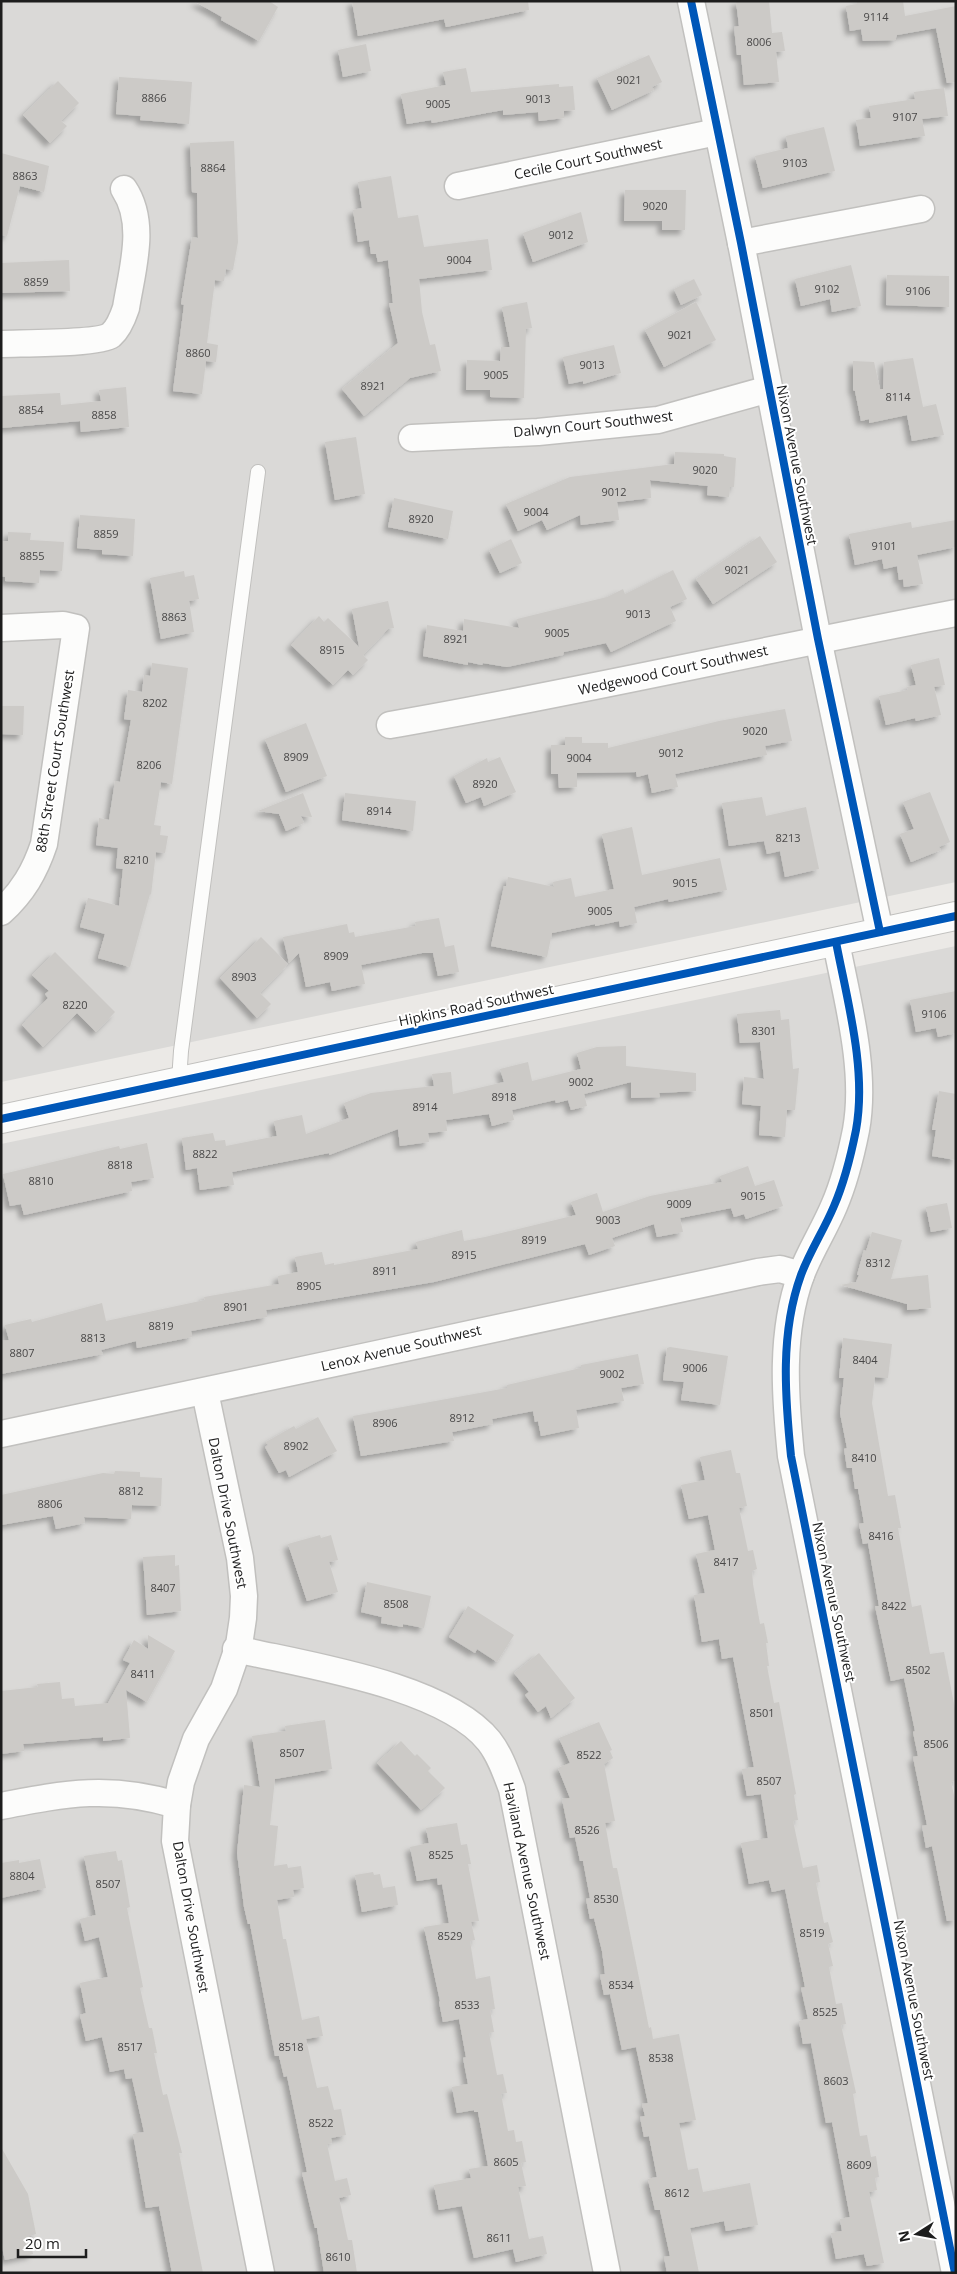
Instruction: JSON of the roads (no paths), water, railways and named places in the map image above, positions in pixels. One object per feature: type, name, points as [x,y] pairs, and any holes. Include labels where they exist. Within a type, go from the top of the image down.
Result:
[{"type":"street","name":"Nixon Avenue Southwest","points":[[691,1],[770,389],[818,639],[880,932]]},
{"type":"street","name":"Cecile Court Southwest","points":[[458,186],[717,132]]},
{"type":"street","points":[[1,344],[74,341],[110,336],[122,320],[126,308],[136,237],[137,218],[132,201],[124,189]]},
{"type":"street","points":[[741,244],[921,209]]},
{"type":"street","name":"Dalwyn Court Southwest","points":[[412,438],[538,432],[658,420],[770,389]]},
{"type":"street","name":"Wedgewood Court Southwest","points":[[390,725],[512,704],[818,639],[956,613]]},
{"type":"street","name":"88th Street Court Southwest","points":[[1,628],[63,625],[76,628],[44,844],[27,884],[14,901],[1,912]]},
{"type":"street","name":"Hipkins Road Southwest","points":[[1,1119],[956,916]]},
{"type":"street","name":"Nixon Avenue Southwest","points":[[836,942],[855,1036],[858,1089],[856,1128],[834,1205],[801,1275],[790,1315],[786,1357],[785,1400],[791,1456],[955,2273]]},
{"type":"street","name":"Lenox Avenue Southwest","points":[[1,1434],[205,1392],[511,1324],[758,1272],[780,1269],[801,1275]]},
{"type":"street","name":"Dalton Drive Southwest","points":[[205,1392],[240,1558],[244,1596],[239,1645],[224,1689],[196,1739],[181,1782],[177,1805],[175,1841],[261,2273]]},
{"type":"street","name":"Haviland Avenue Southwest","points":[[236,1650],[360,1677],[417,1695],[450,1708],[490,1741],[502,1763],[512,1789],[607,2273]]},
{"type":"street","points":[[1,1806],[62,1794],[94,1792],[148,1796],[177,1805]]},
{"type":"lane","points":[[180,1081],[181,1051],[258,472]]}]
